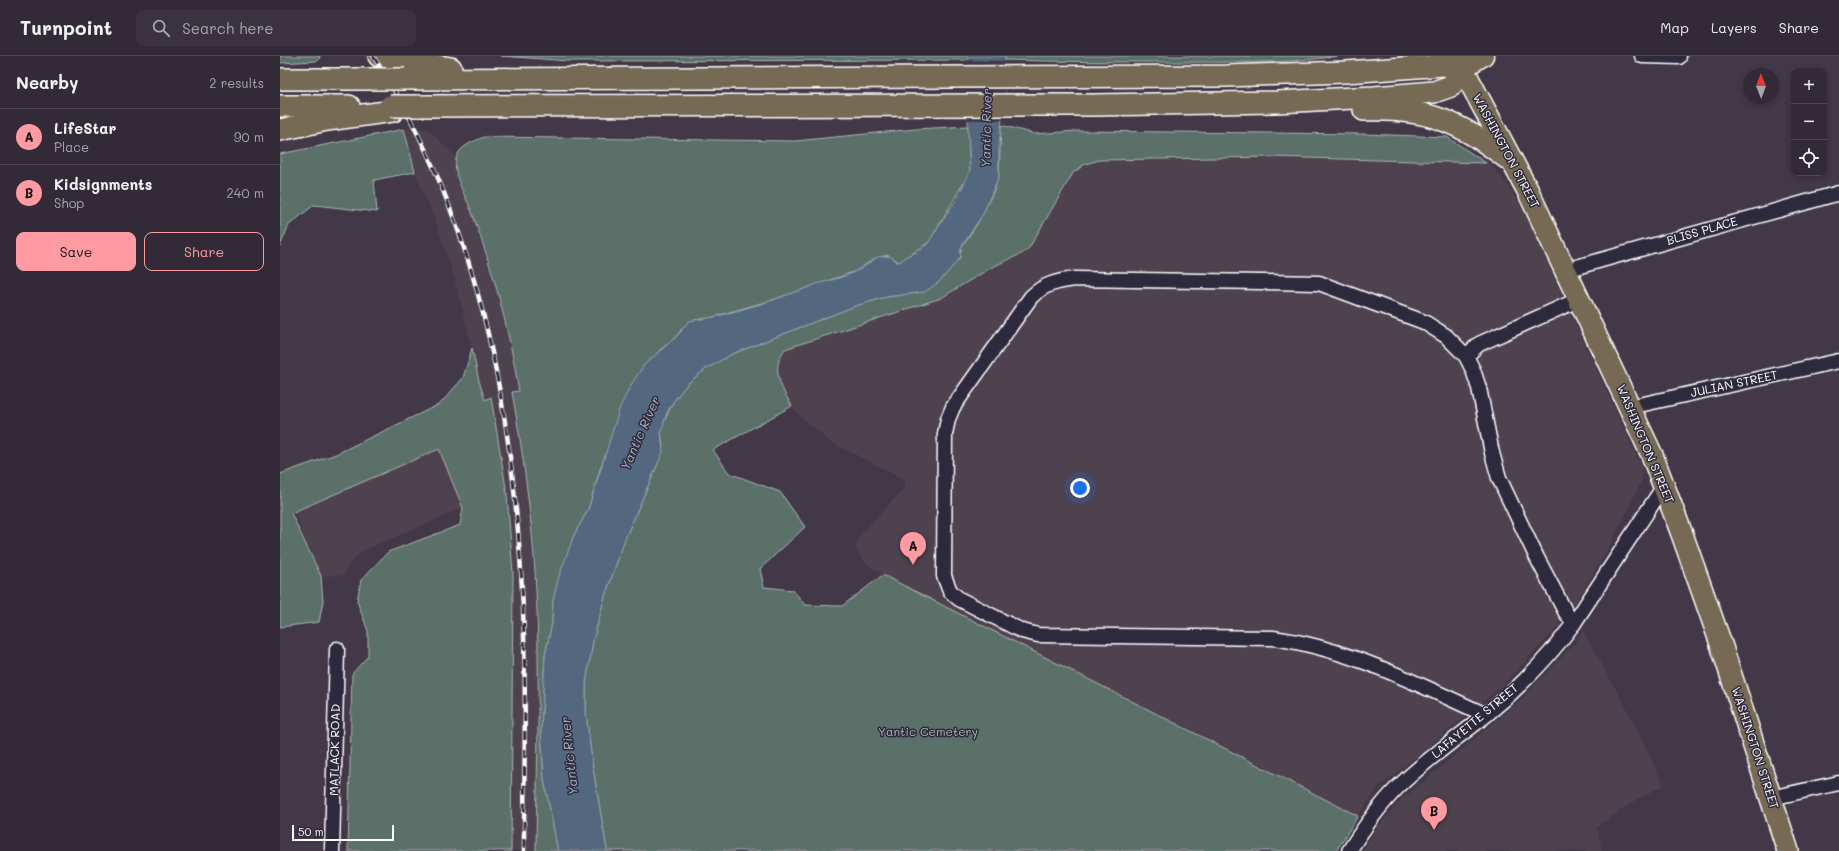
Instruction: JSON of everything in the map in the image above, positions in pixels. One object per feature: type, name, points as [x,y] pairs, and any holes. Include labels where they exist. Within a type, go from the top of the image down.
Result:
[{"type":"highway","points":[[1346,72],[1377,56]]},
{"type":"highway","points":[[388,58],[456,69],[534,78]]},
{"type":"highway","points":[[280,79],[1234,76],[1346,72],[1459,63],[1451,86],[1434,92],[1277,102],[1038,105],[458,106],[391,108],[280,106]]},
{"type":"highway","name":"WASHINGTON STREET","points":[[1459,63],[1514,164],[1566,270],[1630,407],[1664,486],[1714,622],[1788,851]]},
{"type":"highway","points":[[1277,102],[1306,112],[1376,110],[1434,116],[1454,124],[1474,135],[1514,164]]},
{"type":"highway","points":[[280,130],[391,108]]},
{"type":"main road","points":[[1459,63],[1484,56]]},
{"type":"street","points":[[1642,56],[1680,57]]},
{"type":"street","name":"BLISS PLACE","points":[[1566,270],[1839,193]]},
{"type":"street","points":[[1486,715],[1354,658],[1298,642],[1272,638],[1052,636],[1022,632],[959,599],[950,591],[944,576],[945,434],[948,419],[953,407],[1031,297],[1045,286],[1057,281],[1075,280],[1319,283],[1424,322],[1446,336],[1466,356],[1473,370],[1479,388],[1492,453],[1499,478],[1537,558],[1566,613],[1574,623]]},
{"type":"street","points":[[1466,356],[1479,344],[1580,299]]},
{"type":"street","name":"JULIAN STREET","points":[[1630,407],[1839,361]]},
{"type":"street","name":"LAFAYETTE STREET","points":[[1349,851],[1370,819],[1398,787],[1419,768],[1486,715],[1532,672],[1559,642],[1574,623],[1664,486]]},
{"type":"street","name":"MATLACK ROAD","points":[[332,851],[337,649]]},
{"type":"street","points":[[1771,798],[1839,783]]},
{"type":"shaded area","points":[[404,129],[427,129],[456,157],[455,172],[476,222],[497,287],[513,354],[519,391],[513,393],[528,495],[536,599],[538,677],[536,851],[511,851],[513,573],[507,494],[491,397],[485,400],[455,281],[438,228],[415,172]]},
{"type":"shaded area","points":[[1271,157],[1488,161],[1510,188],[1522,208],[1643,471],[1641,482],[1615,536],[1580,596],[1554,631],[1502,686],[1379,787],[1358,816],[883,575],[866,563],[856,549],[856,542],[861,534],[902,491],[906,480],[830,442],[796,412],[783,391],[779,378],[779,359],[781,353],[785,349],[992,267],[1023,253],[1029,248],[1073,173],[1085,164],[1099,160]]},
{"type":"shaded area","points":[[439,449],[463,508],[364,550],[351,562],[344,575],[321,576],[293,510]]},
{"type":"shaded area","points":[[1583,631],[1628,711],[1664,785],[1634,801],[1597,827],[1602,851],[1362,851],[1377,828],[1400,801],[1523,698],[1575,643]]},
{"type":"green space","points":[[280,56],[320,56],[319,60],[315,61],[280,63]]},
{"type":"green space","points":[[501,56],[968,56],[968,60],[569,61]]},
{"type":"green space","points":[[1005,56],[1339,56],[1320,59],[1241,62],[1094,62],[1005,60]]},
{"type":"green space","name":"Yantic Cemetery","points":[[1001,125],[1035,134],[1076,131],[1363,134],[1447,137],[1486,163],[1271,157],[1099,160],[1085,164],[1073,173],[1029,248],[1023,253],[992,267],[941,298],[785,349],[778,363],[778,371],[781,385],[792,406],[713,450],[729,473],[780,492],[805,527],[760,569],[764,587],[793,590],[805,605],[842,606],[883,575],[1358,816],[1336,851],[607,851],[592,762],[586,713],[586,683],[593,641],[605,596],[626,536],[657,466],[663,446],[661,432],[663,424],[673,402],[688,383],[706,369],[732,354],[855,306],[886,297],[917,293],[939,282],[959,259],[962,246],[976,226],[993,193],[999,176]]},
{"type":"green space","points":[[968,126],[970,172],[929,242],[899,262],[887,255],[874,259],[856,271],[775,299],[709,318],[694,320],[683,327],[676,337],[660,350],[610,444],[601,466],[588,510],[574,535],[553,601],[552,623],[545,656],[541,731],[544,779],[558,851],[536,851],[538,712],[537,607],[529,504],[512,392],[519,391],[505,322],[493,277],[471,210],[456,172],[457,155],[467,145],[484,137],[795,141],[916,129]]},
{"type":"green space","points":[[404,129],[415,172],[374,180],[377,212],[314,205],[289,225],[280,246],[280,154]]},
{"type":"green space","points":[[472,348],[479,381],[485,400],[491,397],[507,494],[513,573],[511,851],[348,851],[352,674],[368,656],[368,631],[357,601],[361,580],[388,552],[460,525],[463,508],[439,449],[291,513],[321,576],[323,601],[319,622],[280,627],[280,474],[336,454],[440,404],[463,378]]},
{"type":"water","name":"Yantic River","points":[[968,56],[1005,56],[1005,93],[999,146],[999,176],[983,214],[962,246],[960,253],[961,257],[939,282],[925,292],[886,297],[855,306],[732,354],[706,369],[688,383],[673,402],[667,413],[661,432],[663,452],[626,536],[605,596],[593,641],[586,683],[586,713],[592,762],[607,851],[558,851],[544,779],[541,731],[545,656],[552,623],[553,601],[559,576],[574,535],[588,510],[620,407],[631,385],[644,365],[677,336],[689,321],[714,317],[765,303],[820,283],[846,276],[864,267],[877,257],[890,256],[899,262],[909,255],[920,251],[928,243],[958,197],[970,171],[968,131]]},
{"type":"pier","points":[[966,60],[1007,61],[1004,120],[965,120]]},
{"type":"railway","points":[[373,56],[411,121],[443,190],[468,262],[488,335],[503,410],[514,486],[524,636],[524,851]]},
{"type":"place","name":"LifeStar","points":[[913,565]]},
{"type":"place","name":"Kidsignments","points":[[1434,830]]}]
